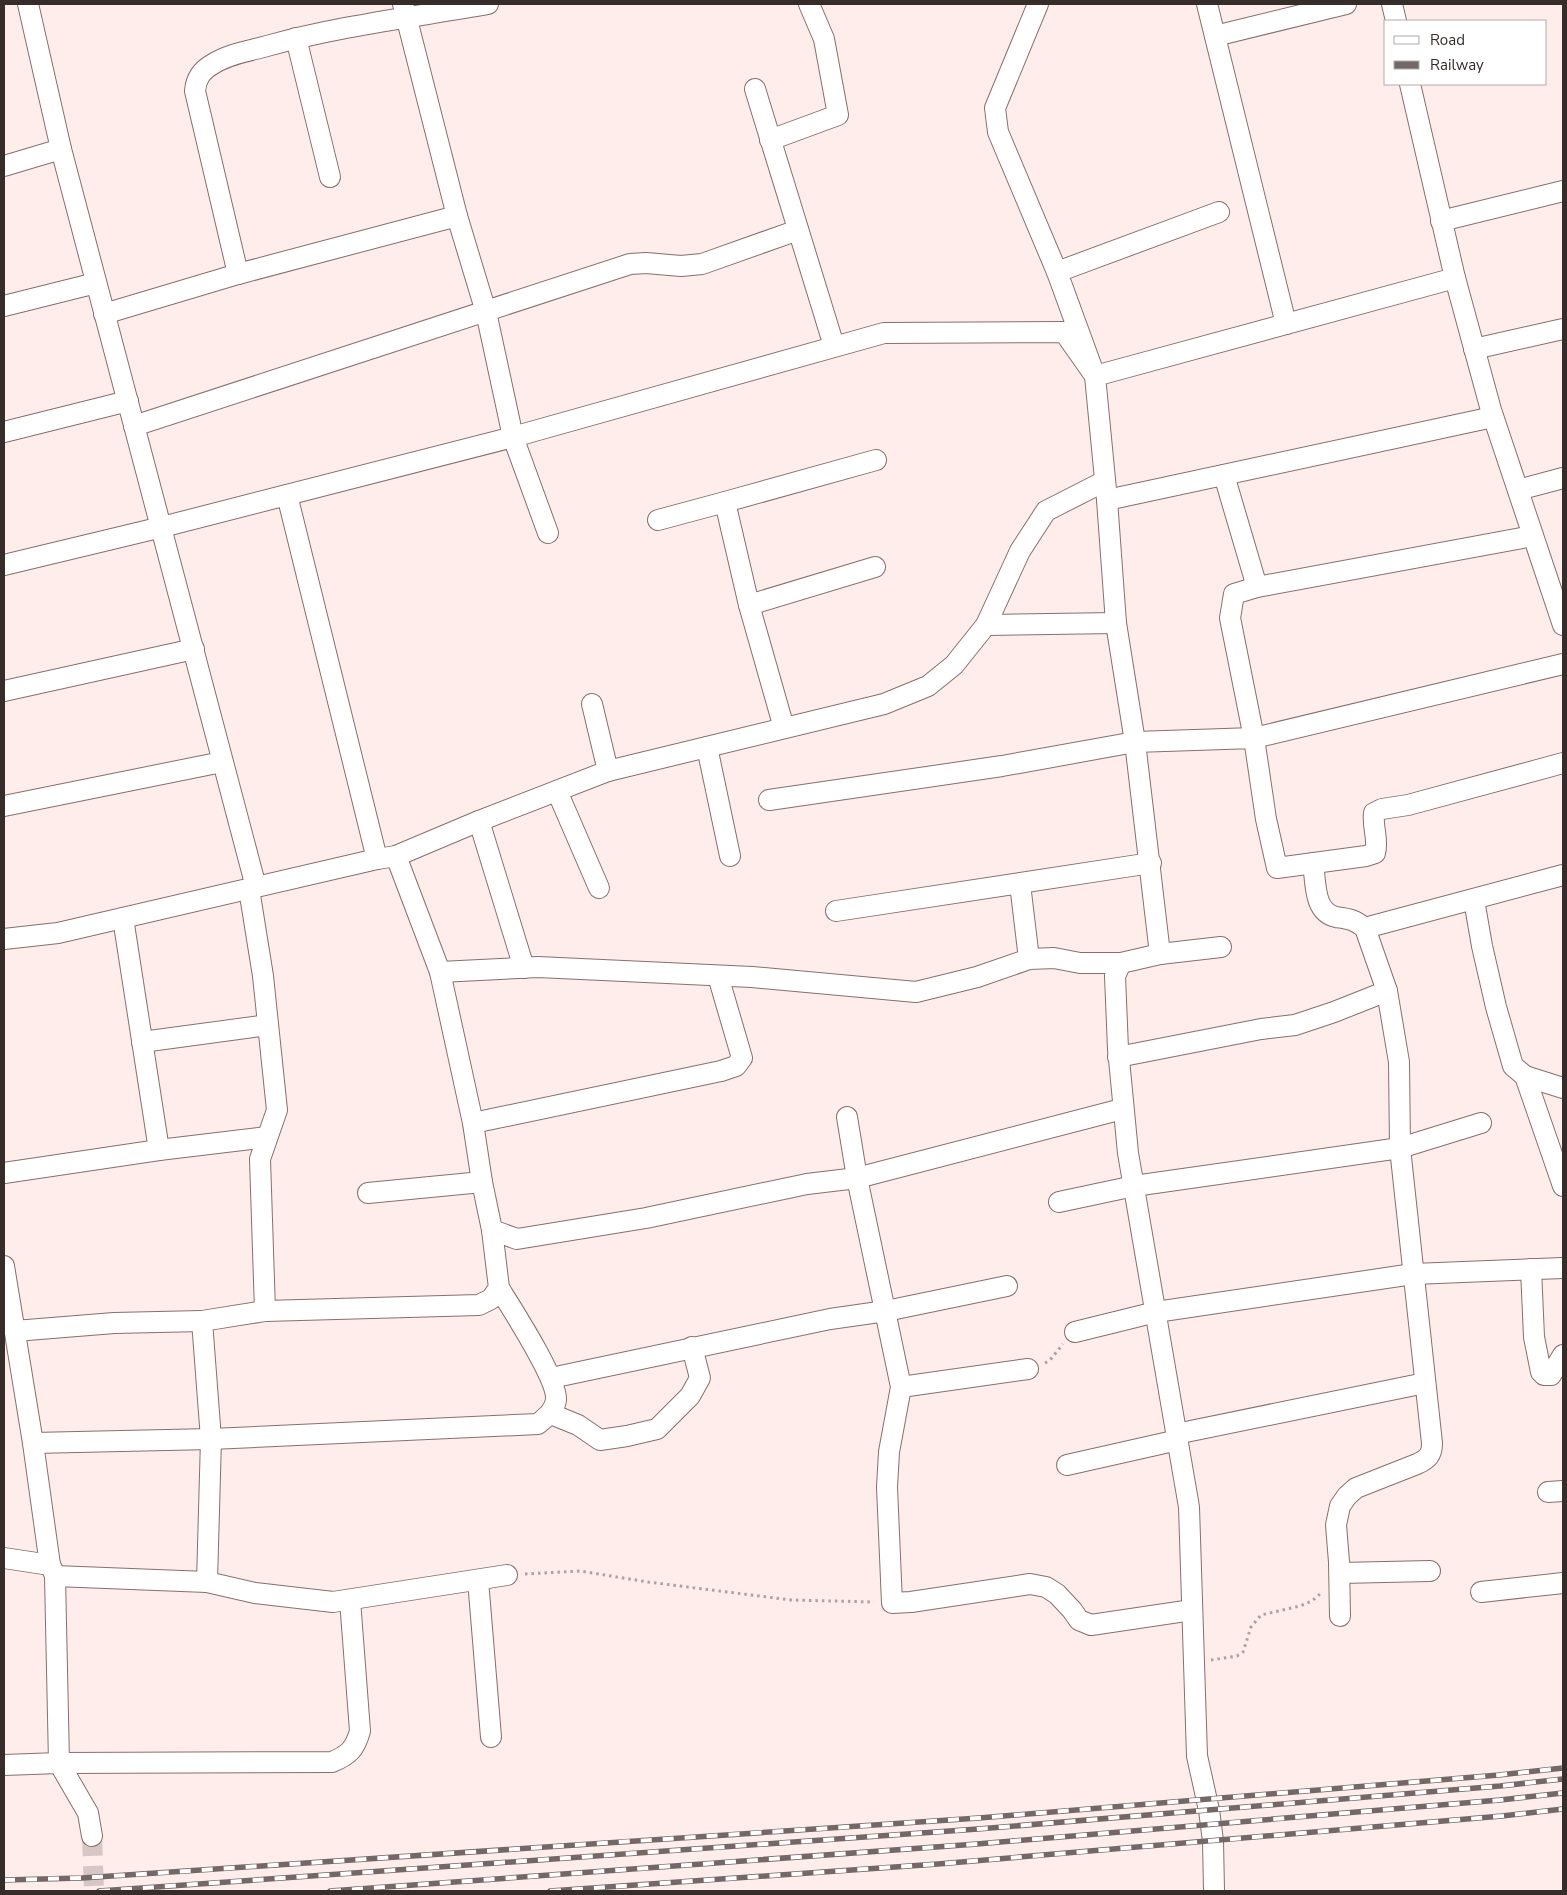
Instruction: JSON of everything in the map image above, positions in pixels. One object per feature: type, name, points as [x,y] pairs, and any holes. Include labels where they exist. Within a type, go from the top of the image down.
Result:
[{"type":"street","points":[[28,4],[61,149],[194,650],[253,888],[276,1110],[260,1159],[265,1311]]},
{"type":"street","points":[[238,274],[195,91],[201,72],[214,63],[236,54],[404,11],[488,4]]},
{"type":"street","points":[[770,140],[838,115],[824,39],[810,4]]},
{"type":"street","points":[[1038,4],[995,108],[998,132],[1057,272],[1095,376],[1116,623],[1135,742],[1151,863],[1160,954]]},
{"type":"street","points":[[1207,4],[1286,324]]},
{"type":"street","points":[[1215,36],[1346,4]]},
{"type":"street","points":[[1392,4],[1396,20]]},
{"type":"street","points":[[404,11],[457,216],[486,312],[513,437],[548,533]]},
{"type":"street","points":[[296,38],[330,177]]},
{"type":"street","points":[[1410,85],[1455,278],[1493,417],[1533,536],[1559,597],[1563,624]]},
{"type":"street","points":[[755,89],[834,346]]},
{"type":"street","points":[[4,166],[61,149]]},
{"type":"street","points":[[1441,221],[1563,191]]},
{"type":"street","points":[[1057,272],[1219,212]]},
{"type":"street","points":[[104,314],[238,274],[457,216]]},
{"type":"street","points":[[134,426],[630,264],[646,263],[681,266],[702,264],[798,230]]},
{"type":"street","points":[[1095,376],[1455,278]]},
{"type":"street","points":[[4,306],[96,283]]},
{"type":"street","points":[[1474,349],[1563,329]]},
{"type":"street","points":[[4,564],[162,527],[513,437],[884,333],[1064,332],[1095,376]]},
{"type":"street","points":[[4,432],[128,401]]},
{"type":"street","points":[[4,939],[58,933],[387,857],[608,771],[884,704],[928,686],[954,665],[986,625],[1020,552],[1046,512],[1106,491],[1224,475],[1493,417]]},
{"type":"street","points":[[658,520],[876,460]]},
{"type":"street","points":[[1224,475],[1257,587]]},
{"type":"street","points":[[1518,490],[1563,478]]},
{"type":"street","points":[[33,1443],[211,1439],[538,1424],[551,1414],[556,1400],[551,1378],[500,1288],[492,1230],[473,1124],[440,972],[387,857],[287,495]]},
{"type":"street","points":[[725,502],[750,604],[784,728]]},
{"type":"street","points":[[1533,536],[1257,587],[1234,594],[1230,618],[1254,738],[1266,818],[1277,868],[1366,856],[1375,853],[1377,846],[1373,822],[1374,813],[1382,809],[1408,805],[1563,763]]},
{"type":"street","points":[[750,604],[875,567]]},
{"type":"street","points":[[986,625],[1116,623]]},
{"type":"street","points":[[4,691],[194,650]]},
{"type":"street","points":[[769,800],[1002,766],[1135,742],[1254,738],[1563,664]]},
{"type":"street","points":[[592,704],[608,771]]},
{"type":"street","points":[[706,747],[730,856]]},
{"type":"street","points":[[4,806],[222,762]]},
{"type":"street","points":[[557,792],[599,888]]},
{"type":"street","points":[[479,821],[524,968]]},
{"type":"street","points":[[836,911],[1151,863]]},
{"type":"street","points":[[1313,863],[1319,905],[1323,910],[1335,917],[1348,918],[1364,928],[1386,991],[1399,1062],[1400,1148],[1432,1443],[1432,1453],[1427,1459],[1367,1482],[1356,1488],[1340,1506],[1336,1525],[1340,1575],[1340,1616]]},
{"type":"street","points":[[1364,928],[1563,875]]},
{"type":"street","points":[[1020,884],[1029,959]]},
{"type":"street","points":[[1474,900],[1492,989],[1513,1066],[1524,1076],[1563,1088]]},
{"type":"street","points":[[123,918],[159,1150]]},
{"type":"street","points":[[440,972],[524,968],[752,977],[916,992],[977,977],[1029,959],[1054,958],[1080,962],[1121,963],[1160,954],[1221,947]]},
{"type":"street","points":[[1121,963],[1115,976],[1122,1108],[1189,1507],[1197,1756],[1214,1840],[1214,1891]]},
{"type":"street","points":[[473,1124],[736,1066],[742,1058],[718,976]]},
{"type":"street","points":[[1118,1058],[1261,1029],[1295,1025],[1386,991]]},
{"type":"street","points":[[142,1042],[268,1025]]},
{"type":"street","points":[[1524,1076],[1563,1186]]},
{"type":"street","points":[[492,1230],[518,1239],[646,1218],[807,1184],[857,1178],[1122,1108]]},
{"type":"street","points":[[848,1117],[857,1178],[901,1387],[888,1461],[887,1487],[892,1603],[911,1602],[1030,1584],[1046,1587],[1057,1594],[1079,1620],[1091,1625],[1192,1610]]},
{"type":"street","points":[[1059,1202],[1134,1186],[1400,1148],[1481,1123]]},
{"type":"street","points":[[4,1172],[268,1137]]},
{"type":"street","points":[[368,1194],[482,1182]]},
{"type":"street","points":[[4,1266],[53,1571],[59,1763],[88,1813],[92,1836]]},
{"type":"street","points":[[1075,1332],[1156,1312],[1413,1274],[1563,1268]]},
{"type":"street","points":[[1531,1269],[1534,1337],[1541,1372],[1544,1375],[1551,1375],[1563,1355]]},
{"type":"street","points":[[551,1378],[830,1319],[886,1311],[1007,1286]]},
{"type":"street","points":[[15,1332],[114,1324],[202,1321],[265,1311],[479,1306],[492,1299],[500,1288]]},
{"type":"street","points":[[202,1321],[211,1439],[207,1582]]},
{"type":"street","points":[[551,1414],[578,1425],[600,1440],[656,1429],[690,1396],[700,1378],[692,1347]]},
{"type":"street","points":[[901,1387],[1028,1369]]},
{"type":"street","points":[[1068,1465],[1177,1437],[1425,1383]]},
{"type":"street","points":[[4,1558],[53,1571],[207,1582],[255,1593],[333,1602],[507,1575]]},
{"type":"street","points":[[1340,1575],[1430,1571]]},
{"type":"street","points":[[478,1580],[491,1737]]},
{"type":"street","points":[[1481,1592],[1563,1583]]},
{"type":"street","points":[[4,1765],[332,1762],[345,1756],[356,1745],[360,1731],[350,1600]]},
{"type":"path","points":[[1028,1369],[1041,1366],[1050,1360],[1071,1334],[1075,1332]]},
{"type":"path","points":[[507,1575],[580,1571],[648,1582],[792,1600],[892,1603]]},
{"type":"path","points":[[1194,1662],[1238,1656],[1243,1652],[1251,1627],[1261,1615],[1300,1606],[1312,1601],[1340,1575]]},
{"type":"tunnel","points":[[92,1836],[94,1891]]},
{"type":"railway","points":[[4,1880],[82,1878],[979,1818],[1499,1775],[1563,1768]]},
{"type":"railway","points":[[99,1891],[978,1829],[1500,1786],[1563,1779]]},
{"type":"railway","points":[[330,1891],[977,1844],[1500,1800],[1563,1793]]},
{"type":"railway","points":[[550,1891],[938,1864],[1502,1816],[1563,1809]]}]
